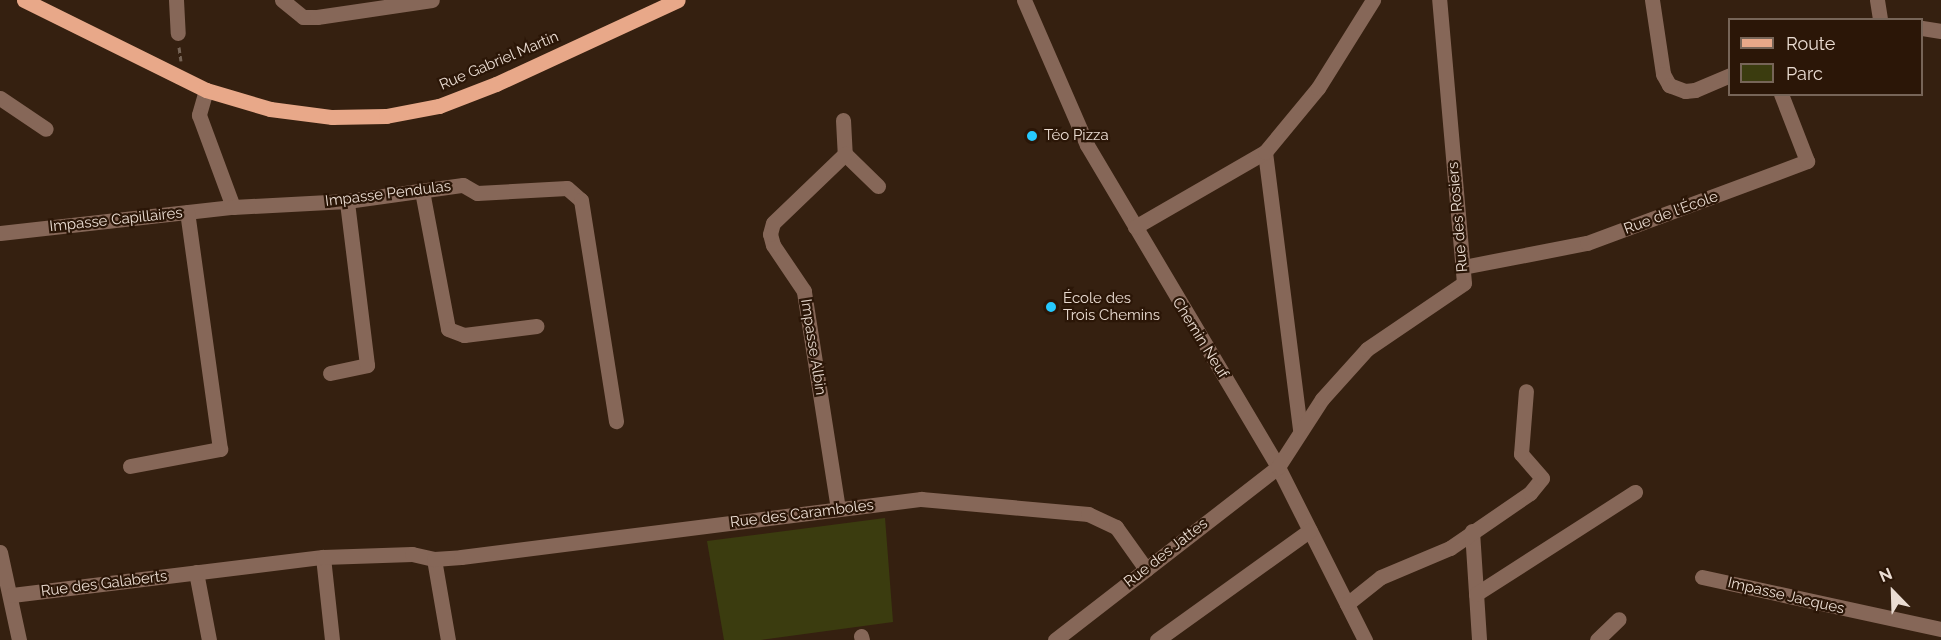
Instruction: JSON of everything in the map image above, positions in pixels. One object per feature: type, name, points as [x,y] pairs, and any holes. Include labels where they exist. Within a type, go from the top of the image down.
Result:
[{"type":"main road","name":"Rue Gabriel Martin","points":[[24,0],[206,90],[270,109],[332,117],[386,116],[428,108],[496,84],[678,0]]},
{"type":"street","points":[[176,0],[178,33]]},
{"type":"street","points":[[282,0],[303,17],[432,0]]},
{"type":"street","name":"Chemin Neuf","points":[[1024,0],[1087,145],[1278,466],[1362,638]]},
{"type":"street","points":[[1135,227],[1265,153],[1318,88],[1373,0]]},
{"type":"street","name":"Rue des Rosiers","points":[[1278,466],[1322,399],[1367,349],[1464,283],[1439,0]]},
{"type":"street","points":[[1652,0],[1663,75],[1669,85],[1685,91],[1695,90],[1728,76]]},
{"type":"street","points":[[1877,0],[1880,18]]},
{"type":"street","points":[[1923,28],[1941,31]]},
{"type":"street","points":[[206,90],[201,103],[201,123],[233,207]]},
{"type":"street","name":"Rue de l'École","points":[[1462,267],[1587,243],[1807,161],[1782,96]]},
{"type":"street","points":[[0,98],[46,129]]},
{"type":"street","points":[[843,120],[845,154],[878,186]]},
{"type":"street","points":[[1265,153],[1300,431]]},
{"type":"street","name":"Impasse Albin","points":[[838,509],[804,291],[773,245],[770,234],[773,224],[845,154]]},
{"type":"street","name":"Impasse Pendulas","points":[[233,207],[347,201],[463,185],[477,193],[567,188],[581,200],[616,421]]},
{"type":"street","points":[[422,191],[448,329],[464,335],[536,326]]},
{"type":"street","points":[[330,372],[367,365],[347,201]]},
{"type":"street","name":"Impasse Capillaires","points":[[0,233],[233,207]]},
{"type":"street","points":[[130,466],[220,449],[187,212]]},
{"type":"street","points":[[1347,604],[1381,577],[1450,548],[1530,493],[1542,478],[1521,454],[1526,391]]},
{"type":"street","name":"Rue des Jattes","points":[[1055,640],[1278,466]]},
{"type":"street","points":[[1476,594],[1635,492]]},
{"type":"street","name":"Rue des Caramboles","points":[[196,572],[323,557],[412,554],[434,559],[921,499],[1088,514],[1116,527],[1146,569]]},
{"type":"street","points":[[1156,640],[1310,530]]},
{"type":"street","points":[[1472,531],[1479,640]]},
{"type":"street","points":[[1,552],[12,595],[19,640]]},
{"type":"street","points":[[323,557],[332,640]]},
{"type":"street","points":[[434,559],[448,640]]},
{"type":"street","points":[[196,572],[209,640]]},
{"type":"street","name":"Rue des Galaberts","points":[[12,595],[196,572]]},
{"type":"street","name":"Impasse Jacques","points":[[1702,577],[1941,629]]},
{"type":"street","points":[[1597,640],[1619,619]]},
{"type":"path","points":[[178,33],[183,67],[178,78]]},
{"type":"green space","points":[[885,518],[893,622],[761,640],[724,640],[707,541]]},
{"type":"place","name":"Téo Pizza","points":[[1032,136]]},
{"type":"place","name":"École des Trois Chemins","points":[[1051,307]]}]
